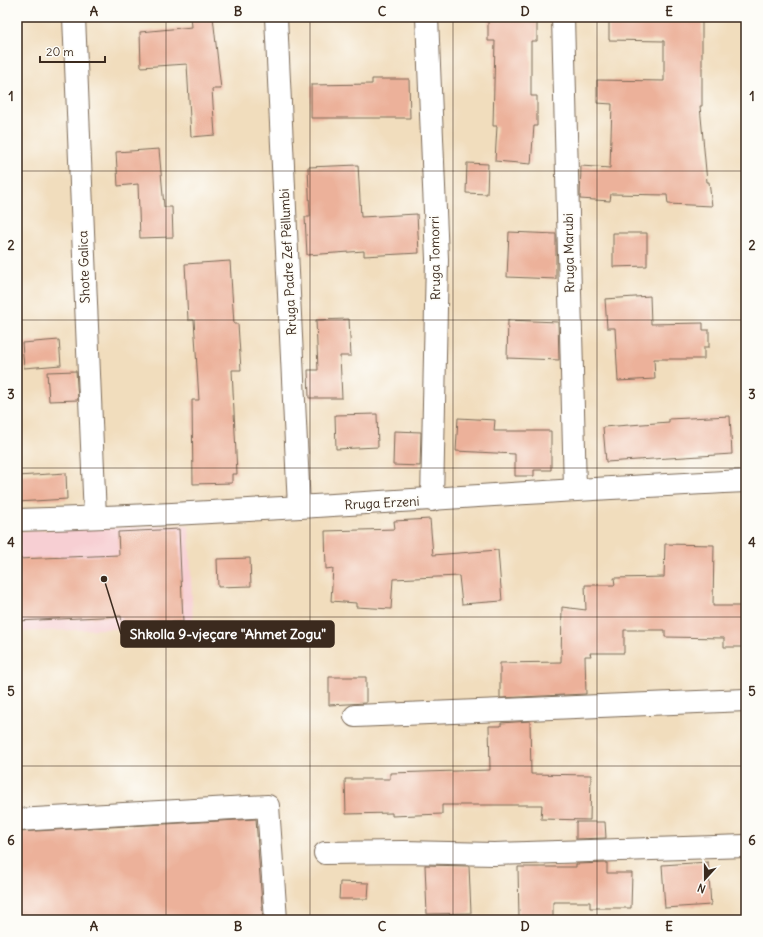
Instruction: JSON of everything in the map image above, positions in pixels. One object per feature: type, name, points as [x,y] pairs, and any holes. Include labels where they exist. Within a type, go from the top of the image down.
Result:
[{"type":"street","name":"Shote Galica","points":[[74,17],[95,518]]},
{"type":"street","name":"Rruga Padre Zef Pëllumbi","points":[[276,17],[299,507]]},
{"type":"street","name":"Rruga Tomorri","points":[[427,17],[437,259],[432,500]]},
{"type":"street","name":"Rruga Marubi","points":[[563,17],[574,489]]},
{"type":"street","name":"Rruga Erzeni","points":[[17,520],[95,518],[432,500],[574,489],[746,481]]},
{"type":"street","points":[[355,716],[746,700]]},
{"type":"street","points":[[17,820],[268,806],[276,920]]},
{"type":"street","points":[[325,853],[403,852],[494,854],[746,846]]},
{"type":"shaded area","points":[[189,525],[193,626],[17,632],[17,531]]},
{"type":"building","points":[[191,17],[213,17],[221,89],[212,89],[215,135],[191,137],[187,64],[141,67],[140,32],[192,27]]},
{"type":"building","points":[[488,17],[537,17],[537,41],[531,41],[531,96],[537,96],[537,126],[534,126],[531,164],[495,161],[497,126],[493,126],[495,41],[488,41]]},
{"type":"building","points":[[609,17],[702,18],[702,106],[700,106],[707,182],[709,182],[712,206],[668,204],[667,195],[611,194],[610,201],[580,199],[581,166],[610,168],[612,104],[597,103],[597,80],[664,81],[664,41],[609,40]]},
{"type":"building","points":[[372,79],[409,79],[410,118],[311,118],[311,85],[372,84]]},
{"type":"building","points":[[159,149],[164,207],[172,207],[173,237],[140,238],[138,184],[118,186],[116,152]]},
{"type":"building","points":[[467,163],[488,164],[487,194],[466,193]]},
{"type":"building","points":[[358,165],[361,217],[417,214],[419,253],[364,256],[364,251],[307,255],[305,217],[310,217],[308,167]]},
{"type":"building","points":[[509,232],[556,234],[556,279],[507,277]]},
{"type":"building","points":[[613,233],[647,233],[647,266],[613,267]]},
{"type":"building","points":[[230,261],[234,324],[238,324],[241,370],[232,370],[237,474],[232,474],[232,483],[193,484],[192,400],[199,400],[194,320],[188,320],[185,264]]},
{"type":"building","points":[[650,296],[651,324],[703,323],[703,330],[709,330],[709,347],[704,347],[704,359],[654,359],[655,379],[618,381],[615,328],[607,328],[605,299]]},
{"type":"building","points":[[349,319],[351,356],[340,356],[342,398],[309,398],[308,370],[318,370],[316,320]]},
{"type":"building","points":[[508,320],[558,322],[559,360],[507,358]]},
{"type":"building","points":[[59,340],[61,365],[24,368],[22,343]]},
{"type":"building","points":[[76,371],[78,400],[49,401],[47,372]]},
{"type":"building","points":[[377,414],[378,447],[336,449],[335,415]]},
{"type":"building","points":[[730,416],[732,454],[606,462],[603,427],[669,422],[669,419]]},
{"type":"building","points":[[458,418],[495,420],[494,431],[551,431],[551,470],[534,470],[534,476],[515,476],[515,454],[456,451]]},
{"type":"building","points":[[394,431],[421,432],[420,466],[393,465]]},
{"type":"building","points":[[66,473],[67,499],[17,502],[17,476]]},
{"type":"building","points":[[430,519],[433,555],[498,550],[502,601],[462,604],[459,576],[393,579],[391,609],[356,607],[356,603],[331,601],[333,568],[326,569],[325,531],[395,529],[394,521]]},
{"type":"building","points":[[179,529],[183,622],[122,624],[121,616],[17,621],[17,559],[119,555],[118,532]]},
{"type":"building","points":[[665,544],[714,545],[713,606],[746,606],[746,647],[724,647],[724,638],[665,637],[665,630],[624,630],[624,653],[590,653],[591,656],[585,656],[586,694],[500,698],[500,663],[561,662],[562,607],[586,610],[585,585],[615,585],[614,578],[664,577]]},
{"type":"building","points":[[250,558],[251,586],[218,587],[217,559]]},
{"type":"building","points":[[329,677],[366,677],[366,703],[329,705]]},
{"type":"building","points":[[530,721],[531,774],[591,775],[590,820],[541,819],[542,805],[442,805],[442,814],[392,816],[392,813],[346,814],[345,779],[390,779],[390,773],[490,770],[489,726],[501,726],[501,723]]},
{"type":"building","points":[[256,819],[263,920],[17,920],[17,832]]},
{"type":"building","points":[[576,822],[605,822],[606,838],[576,839]]},
{"type":"building","points":[[708,862],[711,905],[665,908],[662,865]]},
{"type":"building","points":[[607,863],[607,873],[632,873],[631,908],[590,908],[590,902],[553,902],[553,920],[519,920],[518,867],[576,867],[576,864]]},
{"type":"building","points":[[425,865],[469,866],[471,913],[427,914]]},
{"type":"building","points":[[340,882],[369,883],[368,899],[339,899]]},
{"type":"place","name":"Shkolla 9-vjeçare \"Ahmet Zogu\"","points":[[104,579]]}]
